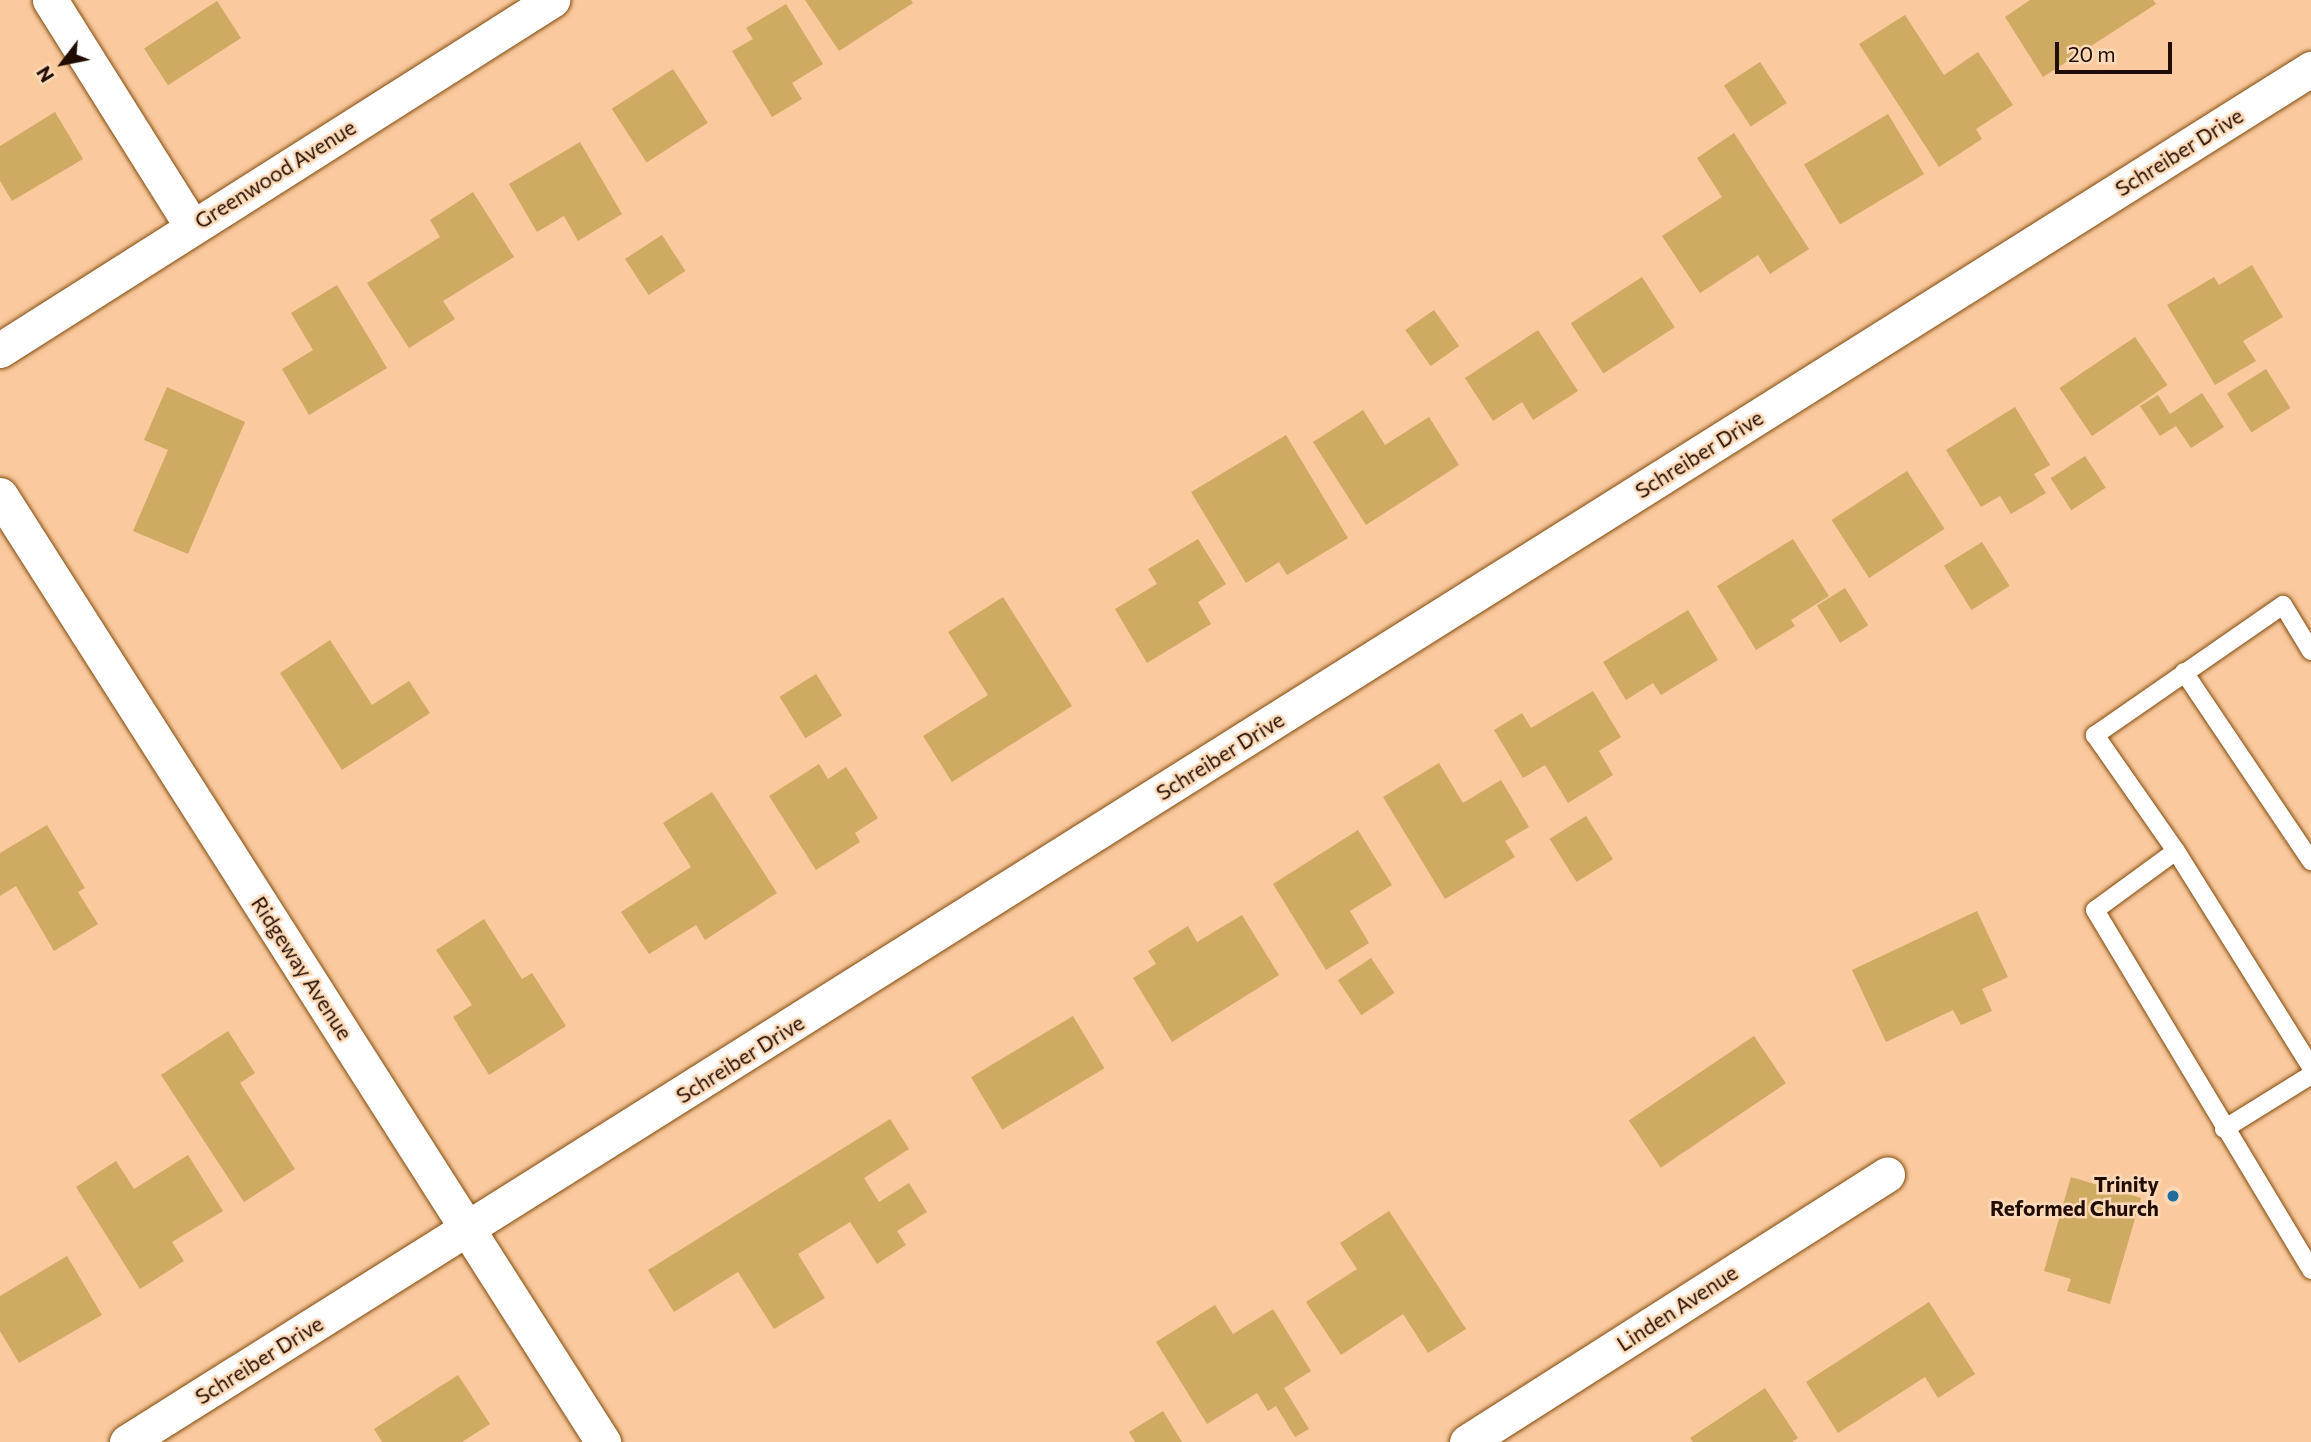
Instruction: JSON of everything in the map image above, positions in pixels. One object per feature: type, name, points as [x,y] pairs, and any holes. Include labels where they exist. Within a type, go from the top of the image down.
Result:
[{"type":"street","points":[[50,0],[192,226]]},
{"type":"street","name":"Greenwood Avenue","points":[[0,350],[552,0]]},
{"type":"street","name":"Schreiber Drive","points":[[127,1442],[469,1230],[2311,68]]},
{"type":"street","name":"Ridgeway Avenue","points":[[0,495],[603,1442]]},
{"type":"street","name":"Linden Avenue","points":[[1467,1442],[1887,1174]]},
{"type":"lane","points":[[2311,651],[2283,605],[2095,735],[2176,851],[2311,1067]]},
{"type":"lane","points":[[2184,672],[2311,861]]},
{"type":"lane","points":[[2176,851],[2095,910],[2311,1270]]},
{"type":"lane","points":[[2224,1129],[2311,1075]]},
{"type":"building","points":[[805,0],[911,0],[913,3],[839,51]]},
{"type":"building","points":[[2030,0],[2153,0],[2156,4],[2043,77],[2005,17]]},
{"type":"building","points":[[217,1],[241,38],[168,85],[144,48]]},
{"type":"building","points":[[786,4],[823,64],[792,83],[802,99],[772,117],[732,51],[753,39],[746,28]]},
{"type":"building","points":[[1905,15],[1944,75],[1978,52],[2013,105],[1976,129],[1982,139],[1939,167],[1859,44]]},
{"type":"building","points":[[1760,62],[1787,103],[1751,127],[1724,85]]},
{"type":"building","points":[[673,69],[708,123],[647,162],[612,109]]},
{"type":"building","points":[[55,112],[83,159],[12,201],[0,181],[0,146]]},
{"type":"building","points":[[1888,114],[1924,174],[1840,224],[1804,164]]},
{"type":"building","points":[[1734,133],[1809,249],[1770,274],[1758,255],[1700,293],[1662,236],[1722,197],[1697,158]]},
{"type":"building","points":[[580,142],[622,214],[578,241],[564,216],[537,232],[509,184]]},
{"type":"building","points":[[473,192],[514,257],[443,301],[455,319],[409,348],[367,283],[440,237],[430,220]]},
{"type":"building","points":[[662,235],[685,271],[649,295],[625,259]]},
{"type":"building","points":[[2252,265],[2283,317],[2243,341],[2256,361],[2215,385],[2167,305],[2214,277],[2219,285]]},
{"type":"building","points":[[1642,277],[1675,327],[1603,374],[1571,323]]},
{"type":"building","points":[[337,285],[387,368],[309,415],[282,369],[313,350],[291,313]]},
{"type":"building","points":[[1434,310],[1459,346],[1431,366],[1405,330]]},
{"type":"building","points":[[1538,330],[1578,391],[1533,420],[1522,402],[1493,421],[1465,378]]},
{"type":"building","points":[[2135,337],[2167,385],[2092,436],[2060,388]]},
{"type":"building","points":[[2266,369],[2290,408],[2251,432],[2227,393]]},
{"type":"building","points":[[167,387],[245,422],[188,554],[133,531],[168,450],[144,440]]},
{"type":"building","points":[[2202,393],[2224,427],[2191,448],[2176,426],[2160,436],[2140,406],[2158,395],[2170,414]]},
{"type":"building","points":[[2015,407],[2050,465],[2034,474],[2046,493],[2011,514],[2000,496],[1981,507],[1946,450]]},
{"type":"building","points":[[1363,410],[1385,445],[1429,417],[1459,465],[1366,525],[1313,442]]},
{"type":"building","points":[[1286,435],[1348,538],[1287,575],[1279,562],[1246,583],[1191,492]]},
{"type":"building","points":[[2085,456],[2106,488],[2071,510],[2051,478]]},
{"type":"building","points":[[1907,471],[1945,529],[1869,578],[1832,520]]},
{"type":"building","points":[[1198,539],[1226,584],[1198,602],[1211,624],[1147,663],[1115,609],[1157,584],[1148,569]]},
{"type":"building","points":[[1793,539],[1829,596],[1791,620],[1795,626],[1756,650],[1717,586]]},
{"type":"building","points":[[1982,542],[2010,586],[1971,610],[1944,566]]},
{"type":"building","points":[[1845,588],[1868,625],[1840,643],[1817,605]]},
{"type":"building","points":[[1003,597],[1072,706],[952,782],[923,736],[988,695],[948,632]]},
{"type":"building","points":[[1688,610],[1718,660],[1661,695],[1653,683],[1626,700],[1603,662]]},
{"type":"building","points":[[330,640],[372,705],[409,681],[430,713],[342,770],[280,673]]},
{"type":"building","points":[[816,674],[842,716],[805,738],[780,697]]},
{"type":"building","points":[[1593,691],[1621,737],[1599,751],[1613,775],[1568,803],[1545,765],[1523,778],[1494,730],[1522,713],[1531,728]]},
{"type":"building","points":[[1439,763],[1463,803],[1501,780],[1529,827],[1505,841],[1515,857],[1445,899],[1383,797]]},
{"type":"building","points":[[819,764],[828,779],[846,767],[878,818],[855,833],[860,842],[816,870],[769,796]]},
{"type":"building","points":[[712,792],[777,893],[705,940],[696,925],[649,954],[621,912],[691,867],[663,823]]},
{"type":"building","points":[[1586,816],[1613,859],[1577,882],[1550,839]]},
{"type":"building","points":[[47,825],[85,888],[78,892],[98,924],[54,951],[16,886],[0,896],[0,853]]},
{"type":"building","points":[[1358,830],[1392,885],[1350,911],[1369,943],[1326,970],[1273,884]]},
{"type":"building","points":[[1977,911],[2008,977],[1982,989],[1992,1011],[1961,1025],[1953,1010],[1886,1042],[1852,970]]},
{"type":"building","points":[[1242,915],[1279,975],[1172,1042],[1133,978],[1156,964],[1148,951],[1188,926],[1197,942]]},
{"type":"building","points":[[484,919],[522,979],[532,973],[566,1026],[489,1075],[453,1017],[472,1005],[436,950]]},
{"type":"building","points":[[1371,958],[1394,993],[1361,1015],[1338,980]]},
{"type":"building","points":[[1073,1016],[1104,1068],[1002,1130],[971,1077]]},
{"type":"building","points":[[228,1031],[255,1073],[240,1083],[295,1169],[244,1202],[161,1075]]},
{"type":"building","points":[[1754,1036],[1786,1083],[1661,1168],[1629,1120]]},
{"type":"building","points":[[890,1119],[909,1149],[864,1178],[879,1202],[909,1183],[927,1212],[897,1231],[906,1245],[877,1264],[850,1222],[798,1254],[825,1298],[774,1329],[738,1272],[674,1312],[648,1270]]},
{"type":"building","points":[[188,1155],[223,1211],[172,1242],[184,1261],[140,1289],[76,1187],[116,1161],[134,1189]]},
{"type":"building","points":[[2071,1177],[2141,1198],[2110,1304],[2067,1291],[2071,1279],[2044,1271]]},
{"type":"building","points":[[1389,1211],[1466,1329],[1428,1353],[1403,1314],[1341,1355],[1306,1302],[1357,1269],[1340,1243]]},
{"type":"building","points":[[67,1256],[102,1315],[19,1363],[0,1331],[0,1296]]},
{"type":"building","points":[[1929,1302],[1975,1374],[1938,1398],[1925,1377],[1838,1433],[1806,1382]]},
{"type":"building","points":[[1215,1305],[1233,1334],[1273,1309],[1311,1371],[1284,1388],[1309,1429],[1295,1437],[1276,1406],[1268,1411],[1257,1393],[1207,1424],[1156,1342]]},
{"type":"building","points":[[458,1375],[490,1424],[462,1442],[382,1442],[374,1429]]},
{"type":"building","points":[[1765,1388],[1798,1438],[1792,1442],[1693,1442],[1690,1438]]},
{"type":"building","points":[[1163,1411],[1182,1442],[1135,1442],[1129,1432]]},
{"type":"place","name":"Trinity Reformed Church","points":[[2173,1196]]}]
